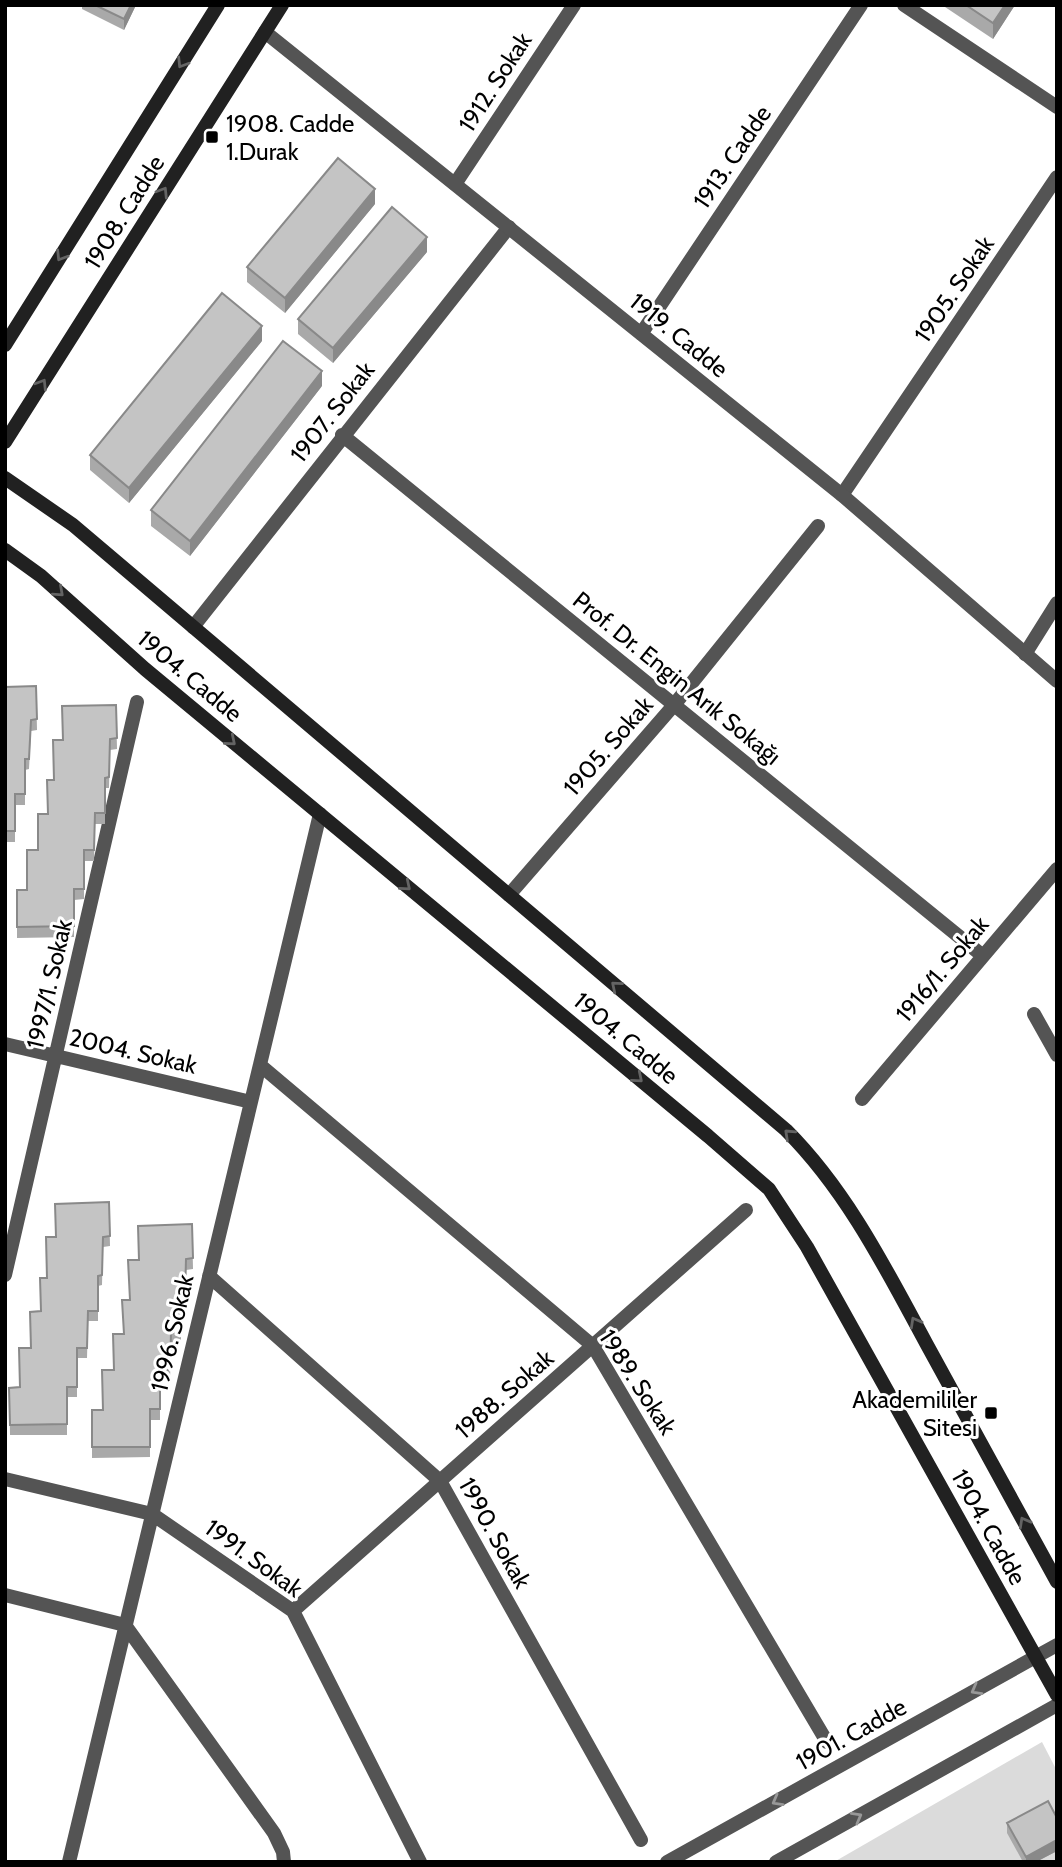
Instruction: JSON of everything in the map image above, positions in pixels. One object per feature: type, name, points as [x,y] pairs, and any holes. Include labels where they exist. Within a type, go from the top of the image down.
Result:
[{"type":"main road","name":"1908. Cadde","points":[[5,345],[218,5]]},
{"type":"main road","name":"1908. Cadde","points":[[5,442],[282,5]]},
{"type":"main road","name":"1904. Cadde","points":[[5,478],[73,525],[775,1121],[813,1157],[844,1200],[891,1278],[1057,1582]]},
{"type":"main road","name":"1904. Cadde","points":[[5,550],[41,576],[145,669],[769,1189],[807,1247],[1057,1695]]},
{"type":"street","name":"1912. Sokak","points":[[455,184],[574,5]]},
{"type":"street","name":"1913. Cadde","points":[[641,334],[861,5]]},
{"type":"street","points":[[904,5],[1057,107]]},
{"type":"street","name":"1919. Cadde","points":[[265,32],[842,495],[1057,681]]},
{"type":"street","name":"1905. Sokak","points":[[842,495],[1057,177]]},
{"type":"street","name":"1907. Sokak","points":[[193,626],[509,228]]},
{"type":"street","name":"Prof. Dr. Engin Arık Sokağı","points":[[342,435],[983,956]]},
{"type":"street","name":"1905. Sokak","points":[[509,895],[674,705],[818,526]]},
{"type":"street","points":[[1025,654],[1057,603]]},
{"type":"street","name":"1997/1. Sokak","points":[[5,1275],[137,702]]},
{"type":"street","name":"1996. Sokak","points":[[69,1862],[320,814]]},
{"type":"street","name":"1916/1. Sokak","points":[[862,1099],[1057,869]]},
{"type":"street","points":[[1034,1014],[1057,1055]]},
{"type":"street","name":"2004. Sokak","points":[[5,1044],[251,1102]]},
{"type":"street","name":"1989. Sokak","points":[[260,1065],[593,1346],[827,1742]]},
{"type":"street","name":"1988. Sokak","points":[[293,1611],[746,1210]]},
{"type":"street","name":"1990. Sokak","points":[[209,1276],[440,1481],[641,1840]]},
{"type":"street","name":"1991. Sokak","points":[[5,1479],[152,1514],[293,1611],[420,1862]]},
{"type":"street","points":[[5,1595],[125,1625],[274,1833],[283,1852],[284,1862]]},
{"type":"street","name":"1901. Cadde","points":[[667,1862],[1057,1645]]},
{"type":"street","points":[[776,1862],[1057,1705]]},
{"type":"shaded area","points":[[1042,1742],[1057,1771],[1057,1862],[834,1862]]},
{"type":"building","points":[[95,5],[131,5],[124,19]]},
{"type":"building","points":[[966,5],[1005,5],[993,23]]},
{"type":"building","points":[[338,158],[375,189],[285,298],[247,267]]},
{"type":"building","points":[[392,207],[427,237],[333,348],[298,319]]},
{"type":"building","points":[[222,293],[262,326],[129,488],[90,455]]},
{"type":"building","points":[[283,341],[322,371],[190,541],[151,510]]},
{"type":"building","points":[[36,686],[37,719],[31,720],[29,759],[25,759],[25,794],[15,794],[15,831],[5,831],[5,687]]},
{"type":"building","points":[[116,705],[117,738],[110,739],[109,777],[105,778],[105,813],[95,813],[94,850],[84,850],[84,889],[74,889],[74,926],[17,927],[17,890],[27,890],[27,850],[38,850],[38,814],[48,814],[47,780],[54,780],[53,740],[63,740],[62,706]]},
{"type":"building","points":[[109,1202],[110,1236],[103,1237],[102,1275],[98,1276],[98,1311],[88,1311],[87,1348],[77,1348],[77,1387],[67,1387],[67,1424],[10,1425],[9,1388],[20,1387],[19,1348],[31,1348],[30,1312],[41,1311],[40,1278],[47,1278],[46,1237],[56,1237],[55,1204]]},
{"type":"building","points":[[192,1224],[193,1258],[186,1259],[185,1297],[181,1298],[181,1333],[171,1333],[170,1370],[160,1370],[160,1409],[150,1409],[150,1447],[92,1447],[92,1410],[103,1410],[102,1370],[114,1370],[113,1334],[124,1334],[122,1300],[130,1300],[128,1260],[139,1260],[138,1226]]},
{"type":"building","points":[[1048,1801],[1057,1818],[1057,1840],[1026,1857],[1007,1823]]},
{"type":"place","name":"1908. Cadde 1.Durak","points":[[212,137]]},
{"type":"place","name":"Akademililer Sitesi","points":[[991,1413]]}]
